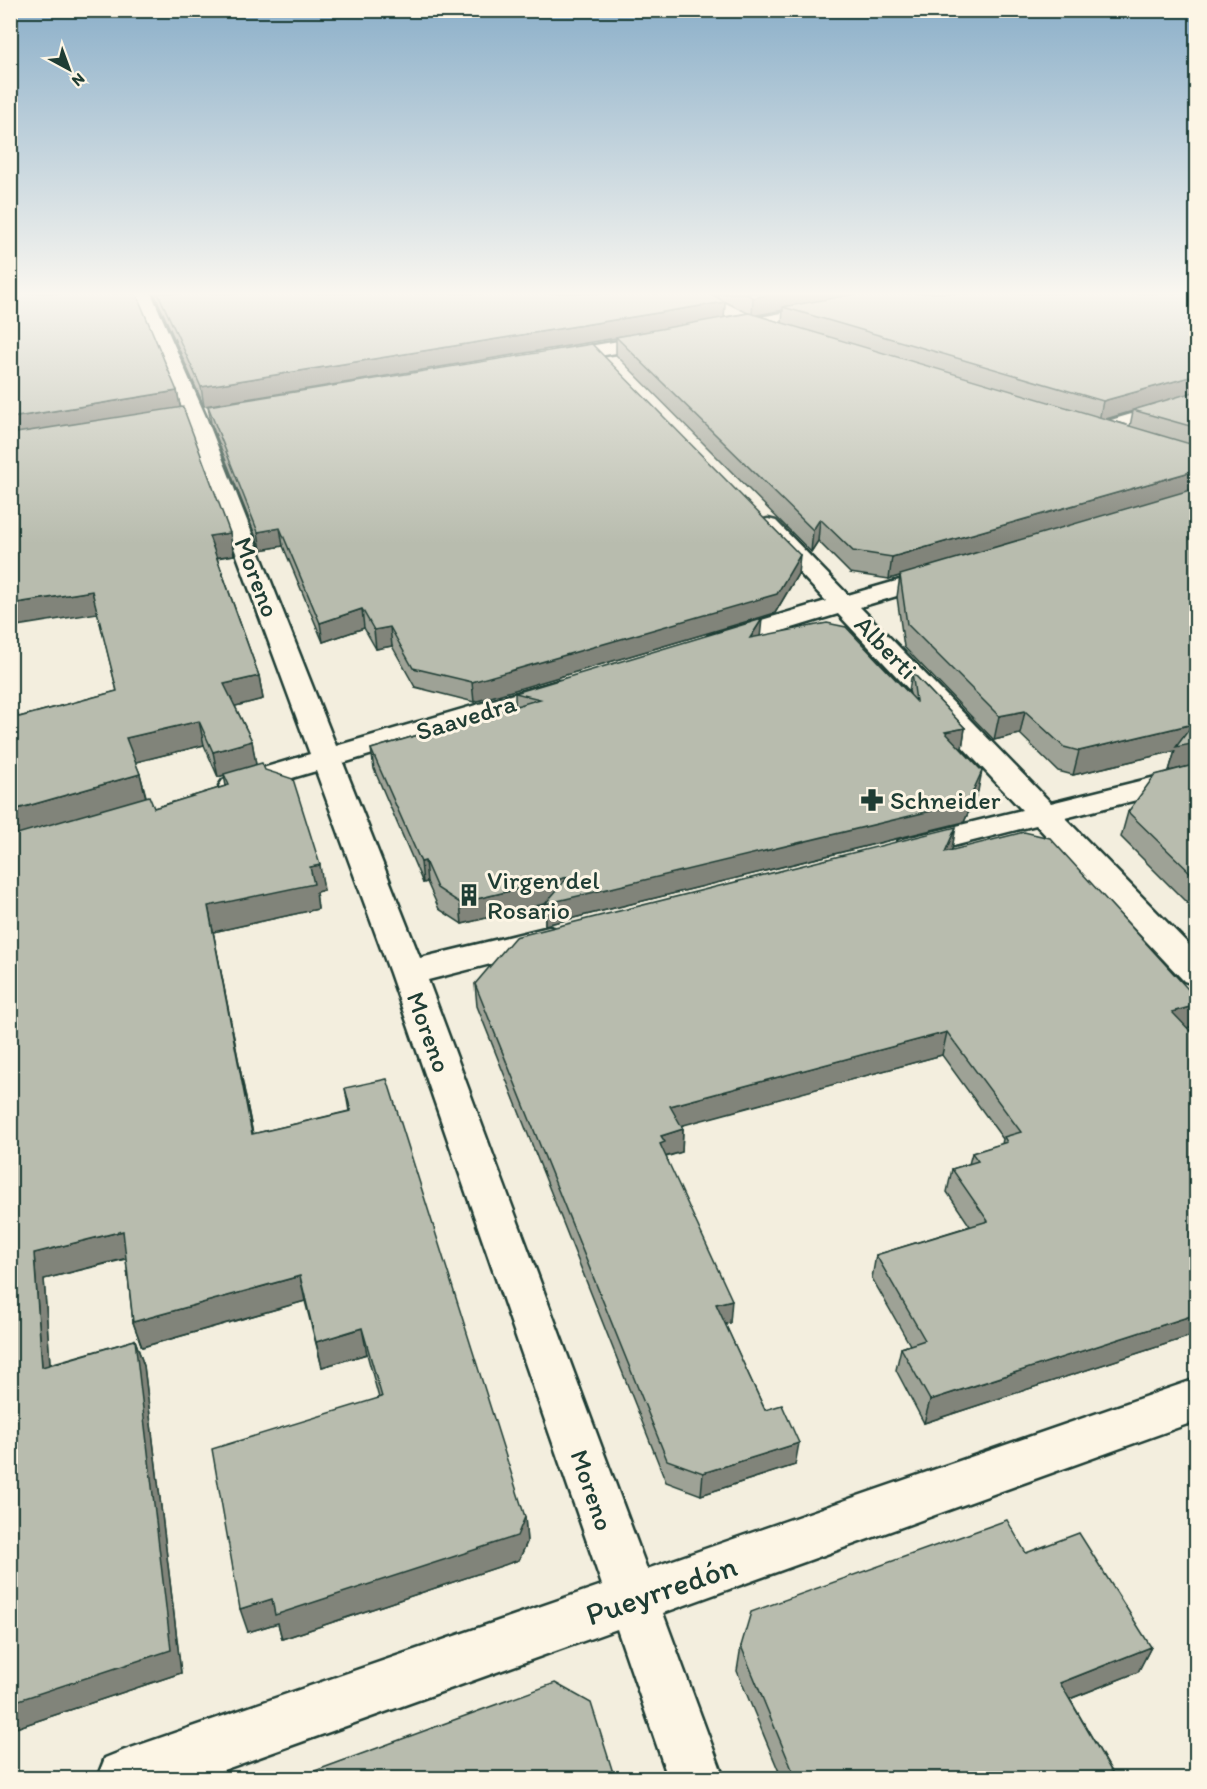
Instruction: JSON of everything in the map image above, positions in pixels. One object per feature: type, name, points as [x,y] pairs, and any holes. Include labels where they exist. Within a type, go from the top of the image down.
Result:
[{"type":"street","name":"Moreno","points":[[179,376],[197,417],[408,973],[696,1779]]},
{"type":"street","points":[[1101,429],[1197,401]]},
{"type":"street","points":[[1080,422],[1133,439]]},
{"type":"street","name":"Alberti","points":[[754,511],[1197,973]]},
{"type":"street","points":[[698,648],[970,567]]},
{"type":"street","name":"Saavedra","points":[[214,792],[586,681]]},
{"type":"street","points":[[883,854],[1197,776]]},
{"type":"street","points":[[408,973],[582,930]]},
{"type":"street","name":"Pueyrredón","points":[[125,1779],[1197,1400]]},
{"type":"building","points":[[10,376],[171,376],[177,391],[10,418]]},
{"type":"building","points":[[196,376],[266,376],[201,387]]},
{"type":"building","points":[[391,376],[624,376],[800,555],[777,594],[472,682],[413,668],[390,627],[374,630],[362,609],[320,623],[280,528],[258,532],[208,406]]},
{"type":"building","points":[[656,376],[963,376],[1197,446],[1197,470],[892,557],[853,551],[820,519],[813,530]]},
{"type":"building","points":[[1020,376],[1192,376],[1103,401]]},
{"type":"building","points":[[1197,391],[1197,428],[1133,410]]},
{"type":"building","points":[[183,407],[230,533],[209,536],[259,676],[224,684],[252,741],[213,752],[199,721],[126,738],[140,774],[10,811],[10,710],[15,709],[19,717],[117,691],[92,591],[10,604],[10,434]]},
{"type":"building","points":[[1197,488],[1197,743],[1176,747],[1193,724],[1079,751],[1064,747],[1025,711],[999,716],[907,624],[900,575]]},
{"type":"building","points":[[762,619],[750,638],[827,623],[846,627],[916,701],[912,672],[965,728],[945,732],[982,771],[968,802],[545,904],[568,877],[460,903],[437,888],[425,861],[421,862],[371,749],[540,699],[515,693]]},
{"type":"building","points":[[262,763],[265,770],[293,779],[320,865],[310,867],[314,884],[208,906],[252,1134],[351,1111],[345,1088],[387,1079],[525,1517],[517,1536],[275,1615],[272,1599],[240,1609],[212,1449],[382,1397],[362,1328],[316,1342],[300,1276],[133,1322],[123,1231],[34,1253],[42,1367],[135,1340],[171,1650],[10,1703],[10,836],[149,796],[154,808],[229,785],[224,774]]},
{"type":"building","points":[[1197,764],[1197,879],[1128,812],[1155,775]]},
{"type":"building","points":[[956,827],[945,852],[1024,832],[1050,838],[1197,999],[1197,1005],[1172,1012],[1197,1038],[1197,1314],[930,1400],[901,1348],[925,1340],[876,1255],[988,1221],[952,1169],[978,1161],[972,1153],[1007,1142],[1004,1137],[1021,1132],[947,1032],[670,1106],[683,1129],[661,1136],[665,1142],[660,1144],[732,1300],[716,1304],[765,1410],[782,1405],[799,1443],[703,1473],[667,1460],[475,984],[515,937]]},
{"type":"building","points":[[1007,1520],[1026,1553],[1079,1533],[1151,1647],[1060,1683],[1116,1779],[796,1779],[741,1646],[751,1612]]},
{"type":"building","points":[[555,1683],[591,1703],[615,1779],[293,1779]]},
{"type":"place","name":"Schneider","points":[[872,800]]},
{"type":"place","name":"Virgen del Rosario","points":[[469,895]]}]
